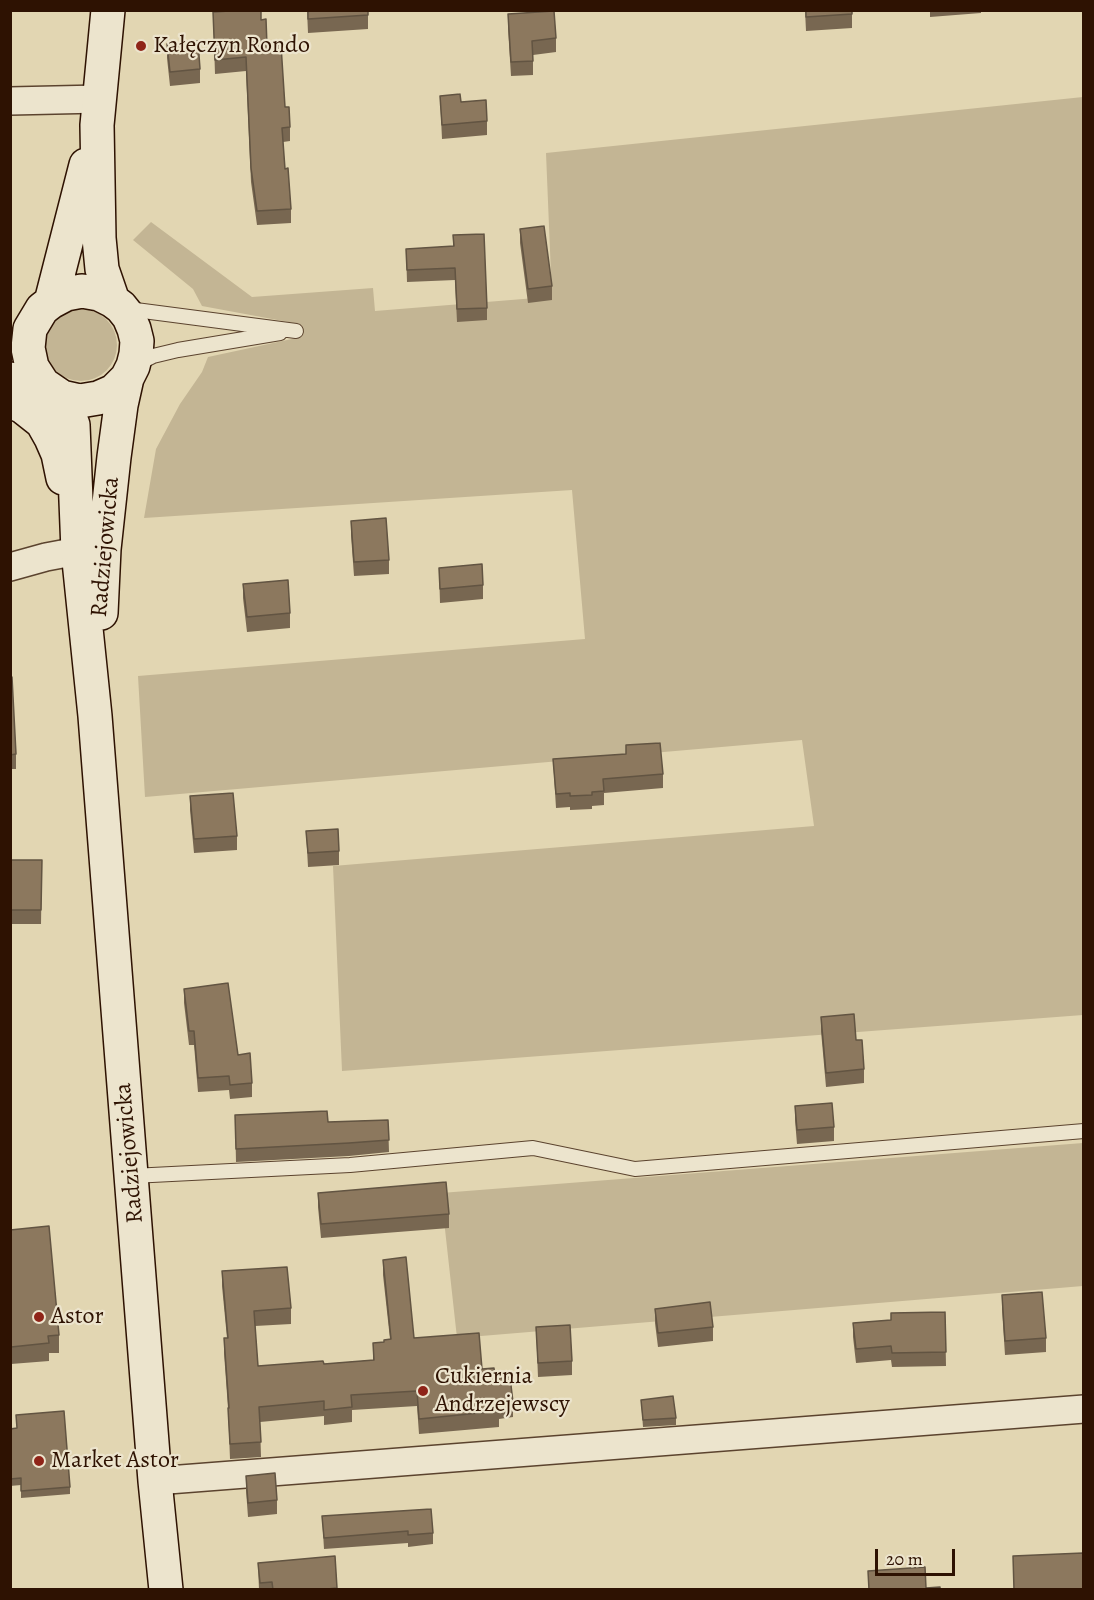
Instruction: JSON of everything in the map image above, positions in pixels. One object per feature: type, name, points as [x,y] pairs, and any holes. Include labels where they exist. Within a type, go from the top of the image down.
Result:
[{"type":"main road","points":[[108,10],[98,112],[100,249],[102,269],[117,304]]},
{"type":"main road","points":[[51,302],[98,112]]},
{"type":"main road","points":[[10,379],[28,380],[52,390],[80,400],[98,398],[114,391],[130,372],[136,354],[137,341],[129,317],[117,304],[99,294],[82,291],[66,294],[42,309],[20,334],[28,348],[32,367],[52,390]]},
{"type":"main road","name":"Radziejowicka","points":[[95,716],[104,549],[116,435],[130,372]]},
{"type":"main road","name":"Radziejowicka","points":[[52,390],[73,425],[78,551],[95,716],[155,1481],[166,1590]]},
{"type":"main road","points":[[10,400],[42,422],[51,438],[58,454],[78,551]]},
{"type":"street","points":[[10,101],[98,112]]},
{"type":"street","name":"Radziejowicka","points":[[10,567],[78,551]]},
{"type":"street","points":[[155,1481],[1083,1409]]},
{"type":"lane","points":[[117,304],[296,330],[153,356],[130,372]]},
{"type":"lane","points":[[132,1176],[350,1165],[532,1148],[635,1169],[1083,1131]]},
{"type":"shaded area","points":[[1083,97],[1083,1015],[342,1071],[333,866],[814,826],[802,740],[145,797],[138,676],[585,639],[572,490],[144,518],[156,449],[180,404],[202,372],[208,357],[301,337],[299,324],[202,306],[193,289],[133,240],[151,222],[252,297],[373,288],[375,311],[548,297],[552,299],[546,153]]},
{"type":"shaded area","points":[[81,309],[101,315],[111,325],[117,345],[111,365],[101,375],[81,381],[61,375],[51,365],[45,345],[51,325],[61,315]]},
{"type":"shaded area","points":[[1083,1143],[1083,1286],[457,1338],[441,1193]]},
{"type":"building","points":[[261,10],[261,20],[266,19],[267,46],[281,45],[285,107],[289,107],[290,127],[282,128],[291,209],[257,211],[251,168],[246,57],[215,60],[213,12]]},
{"type":"building","points":[[308,10],[368,10],[368,15],[308,19]]},
{"type":"building","points":[[806,10],[852,10],[852,14],[806,17]]},
{"type":"building","points":[[554,11],[556,38],[532,41],[533,61],[511,62],[508,14]]},
{"type":"building","points":[[198,41],[200,69],[170,72],[167,44]]},
{"type":"building","points":[[460,94],[461,102],[486,100],[487,121],[442,125],[440,96]]},
{"type":"building","points":[[544,226],[552,286],[528,289],[520,229]]},
{"type":"building","points":[[484,234],[487,308],[457,309],[455,268],[407,270],[406,249],[454,246],[453,235]]},
{"type":"building","points":[[386,518],[389,560],[354,562],[351,521]]},
{"type":"building","points":[[482,564],[483,585],[440,589],[439,568]]},
{"type":"building","points":[[288,580],[290,613],[247,617],[243,584]]},
{"type":"building","points":[[10,677],[12,677],[16,754],[10,755]]},
{"type":"building","points":[[660,743],[663,774],[603,779],[604,791],[592,792],[592,795],[556,794],[553,759],[626,754],[626,745]]},
{"type":"building","points":[[233,793],[237,836],[194,839],[190,796]]},
{"type":"building","points":[[338,829],[339,851],[308,853],[306,831]]},
{"type":"building","points":[[10,860],[42,860],[41,910],[10,910]]},
{"type":"building","points":[[228,983],[238,1055],[250,1053],[252,1083],[230,1085],[229,1076],[198,1078],[194,1031],[189,1031],[184,989]]},
{"type":"building","points":[[854,1014],[856,1040],[862,1040],[864,1069],[826,1073],[821,1017]]},
{"type":"building","points":[[832,1103],[834,1127],[797,1130],[795,1106]]},
{"type":"building","points":[[327,1111],[328,1122],[388,1120],[389,1140],[236,1149],[235,1115]]},
{"type":"building","points":[[446,1182],[449,1214],[321,1224],[318,1193]]},
{"type":"building","points":[[49,1226],[59,1335],[48,1336],[49,1343],[11,1347],[10,1230]]},
{"type":"building","points":[[406,1257],[414,1338],[479,1333],[482,1369],[494,1368],[495,1378],[510,1377],[513,1402],[498,1403],[499,1411],[419,1419],[417,1391],[351,1395],[352,1407],[324,1410],[324,1401],[259,1407],[261,1442],[230,1444],[224,1338],[228,1338],[222,1271],[287,1267],[291,1308],[254,1311],[258,1366],[323,1361],[324,1364],[374,1360],[373,1343],[391,1339],[383,1260]]},
{"type":"building","points":[[1042,1292],[1046,1338],[1005,1341],[1002,1295]]},
{"type":"building","points":[[710,1302],[713,1327],[658,1333],[655,1309]]},
{"type":"building","points":[[945,1312],[946,1352],[892,1353],[891,1346],[856,1349],[853,1323],[891,1320],[891,1313]]},
{"type":"building","points":[[570,1325],[572,1361],[538,1363],[536,1327]]},
{"type":"building","points":[[673,1396],[676,1418],[643,1420],[641,1400]]},
{"type":"building","name":"Market Astor","points":[[64,1411],[70,1487],[21,1491],[21,1478],[10,1479],[10,1429],[17,1428],[16,1415]]},
{"type":"building","points":[[275,1473],[277,1500],[248,1503],[246,1476]]},
{"type":"building","points":[[431,1509],[433,1533],[408,1535],[408,1531],[324,1538],[322,1516]]},
{"type":"building","points":[[1083,1553],[1083,1590],[1014,1590],[1013,1556]]},
{"type":"building","points":[[335,1556],[337,1588],[273,1590],[272,1582],[260,1583],[258,1563]]},
{"type":"building","points":[[925,1567],[926,1588],[940,1587],[940,1590],[869,1590],[868,1571]]},
{"type":"place","name":"Kałęczyn Rondo","points":[[141,46]]},
{"type":"place","name":"Astor","points":[[39,1317]]},
{"type":"place","name":"Cukiernia Andrzejewscy","points":[[423,1391]]},
{"type":"place","name":"Market Astor","points":[[39,1461]]}]
